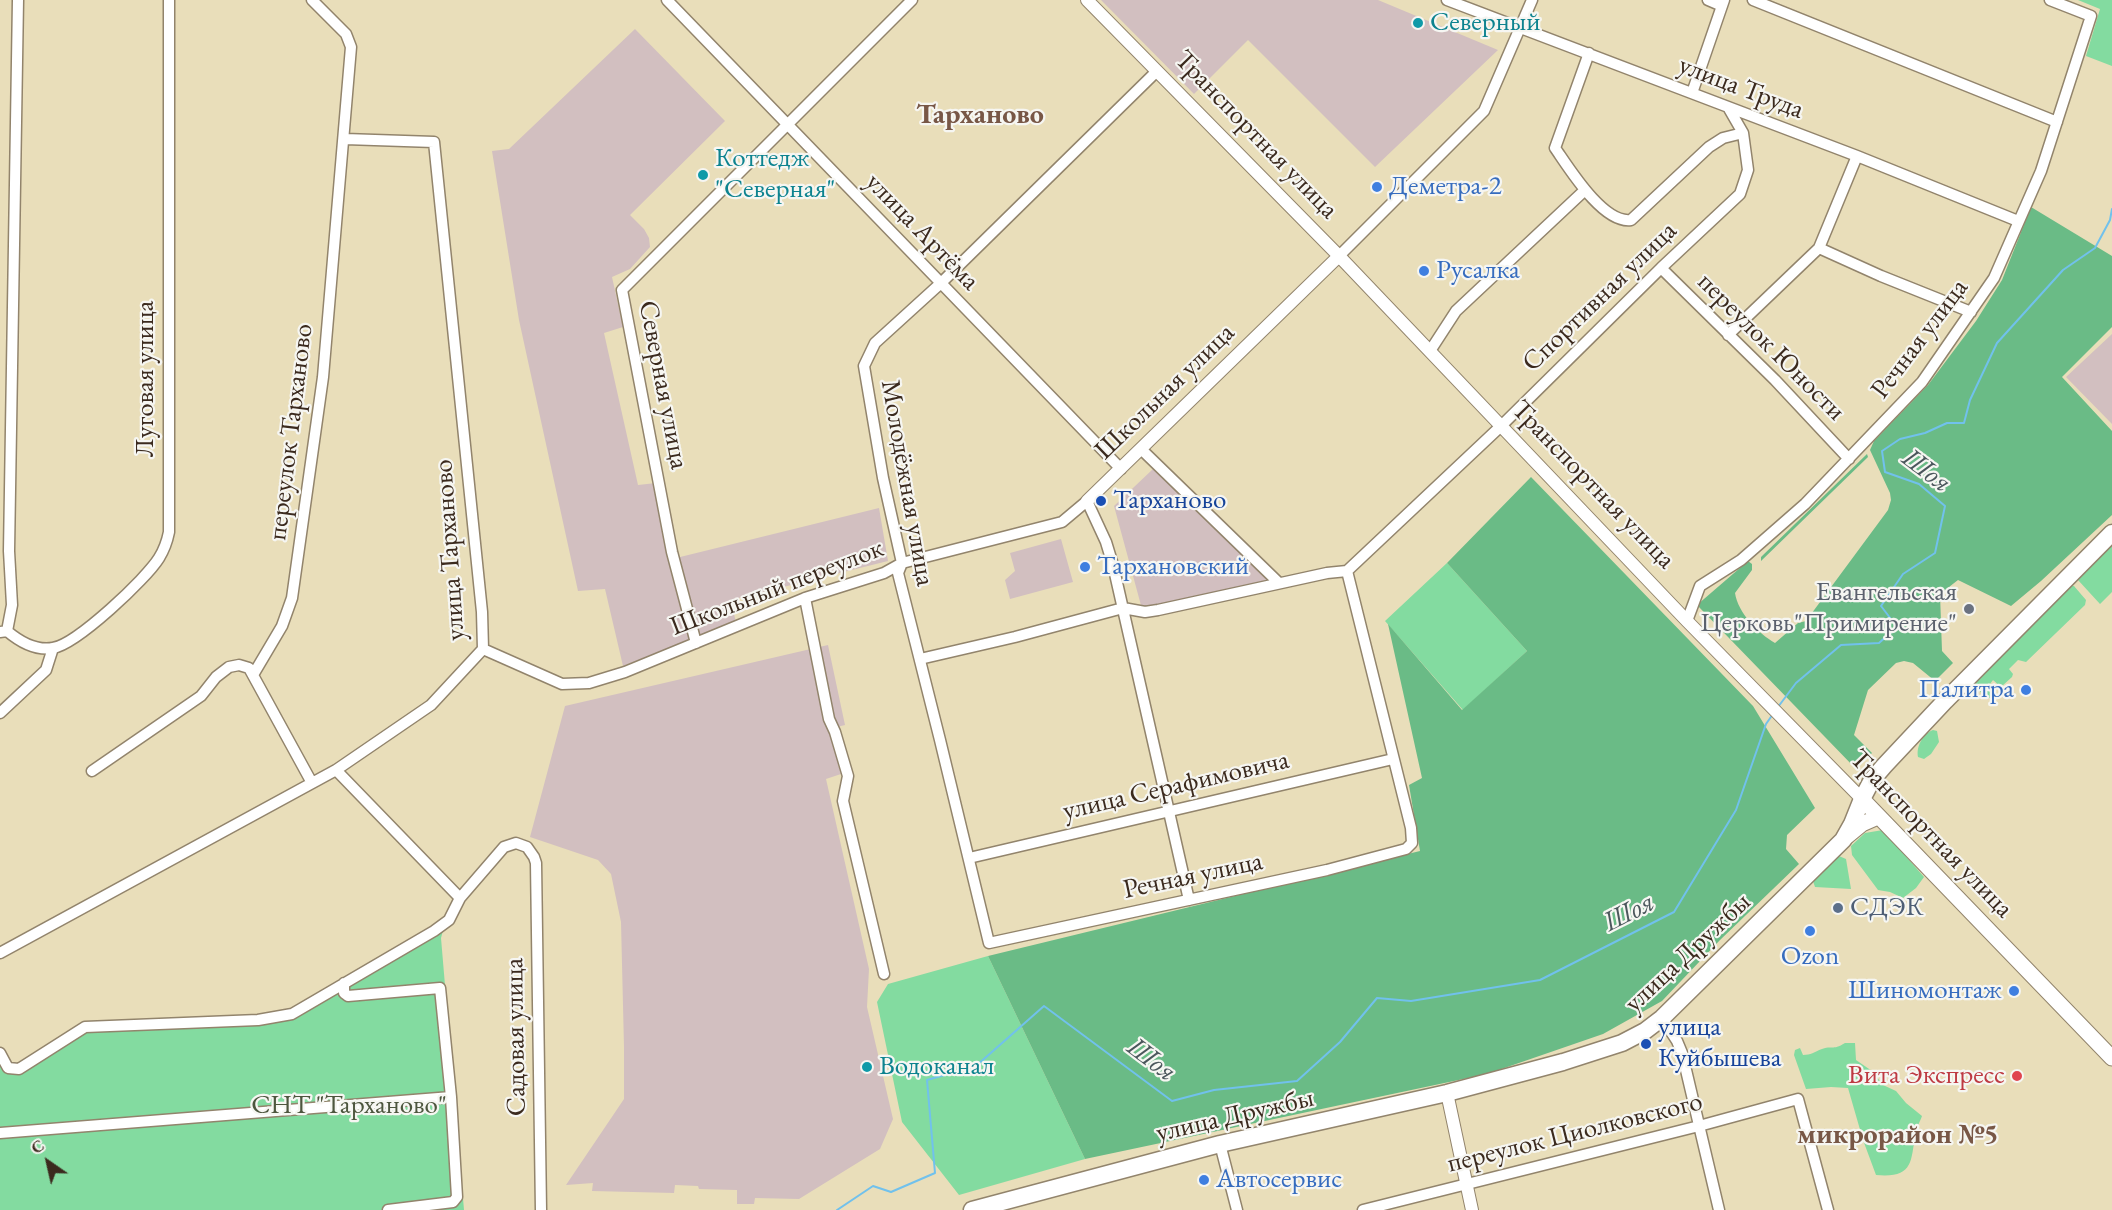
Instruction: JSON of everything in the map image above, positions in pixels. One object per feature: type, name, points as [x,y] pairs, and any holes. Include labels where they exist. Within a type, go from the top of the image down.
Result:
[{"type":"main road","name":"улица Дружбы","points":[[972,1210],[998,1206],[1220,1144],[1447,1093],[1593,1054],[1633,1038],[1662,1018],[1843,840],[1872,780],[1884,766],[1945,701],[2112,533]]},
{"type":"main road","name":"Транспортная улица","points":[[1862,799],[2112,1058]]},
{"type":"main road","points":[[1843,840],[1862,824],[1878,817]]},
{"type":"street","points":[[0,713],[46,670],[53,648],[38,648],[20,642],[3,632],[12,605],[5,551],[18,0]]},
{"type":"street","name":"Луговая улица","points":[[53,648],[67,644],[83,633],[123,596],[160,557],[169,532],[169,0]]},
{"type":"street","name":"переулок Тарханово","points":[[253,675],[282,626],[292,598],[323,377],[345,139],[351,47],[346,34],[312,0]]},
{"type":"street","name":"улица Артёма","points":[[667,0],[1121,469]]},
{"type":"street","name":"Северная улица","points":[[696,643],[672,552],[622,290],[912,0]]},
{"type":"street","name":"Транспортная улица","points":[[1087,0],[1339,256],[1687,621],[1862,799]]},
{"type":"street","name":"улица Труда","points":[[1447,0],[1857,156],[2018,221]]},
{"type":"street","name":"Школьная улица","points":[[1087,501],[1339,256],[1484,111],[1532,0]]},
{"type":"street","points":[[1692,93],[1723,3],[1708,0]]},
{"type":"street","points":[[1753,0],[2057,122]]},
{"type":"street","name":"Речная улица","points":[[1687,621],[1700,586],[1741,561],[1805,504],[1922,382],[1994,278],[2041,171],[2091,16],[2050,0]]},
{"type":"street","points":[[1589,53],[1555,148],[1585,190],[1611,215],[1625,221],[1631,220],[1709,147],[1723,138],[1743,132]]},
{"type":"street","name":"Молодёжная улица","points":[[988,943],[969,858],[897,573],[902,563],[883,478],[864,366],[875,343],[940,283],[1157,71]]},
{"type":"street","name":"Спортивная улица","points":[[1347,571],[1501,426],[1661,268],[1740,194],[1748,170],[1743,132],[1728,107]]},
{"type":"street","name":"улица Тарханово","points":[[0,953],[336,770],[430,705],[483,649],[482,612],[434,142],[345,139]]},
{"type":"street","points":[[1728,335],[1820,248],[1857,156]]},
{"type":"street","points":[[1430,351],[1456,310],[1585,190]]},
{"type":"street","points":[[1820,248],[1881,276],[1971,312]]},
{"type":"street","name":"переулок Юности","points":[[1661,268],[1775,380],[1849,459]]},
{"type":"street","points":[[1141,449],[1279,583]]},
{"type":"street","points":[[1087,501],[1106,542],[1190,900]]},
{"type":"street","name":"Школьный переулок","points":[[483,649],[562,684],[589,683],[746,624],[805,598],[884,573],[902,563],[1062,522],[1087,501]]},
{"type":"street","points":[[920,659],[1015,637],[1123,608],[1145,612],[1158,610],[1327,573],[1347,571],[1393,759]]},
{"type":"street","points":[[805,598],[829,719],[848,776],[843,801],[885,974]]},
{"type":"street","points":[[92,771],[201,696],[216,677],[230,667],[238,665],[249,668],[312,783]]},
{"type":"street","name":"Речная улица","points":[[988,943],[1316,872],[1406,849],[1412,843],[1411,828],[1393,759]]},
{"type":"street","name":"улица Серафимовича","points":[[969,858],[1393,759]]},
{"type":"street","points":[[0,1053],[9,1068],[19,1069],[85,1027],[258,1020],[292,1014],[449,920],[460,898],[336,770]]},
{"type":"street","name":"Садовая улица","points":[[460,898],[498,852],[509,844],[516,843],[527,847],[534,857],[536,863],[541,1210]]},
{"type":"street","points":[[344,983],[344,993],[348,996],[440,988],[451,1097],[456,1197],[453,1202],[386,1210]]},
{"type":"street","points":[[1662,1018],[1682,1053],[1719,1210]]},
{"type":"street","points":[[1447,1093],[1472,1210]]},
{"type":"street","points":[[0,1133],[451,1097]]},
{"type":"street","name":"переулок Циолковского","points":[[1363,1210],[1798,1099],[1828,1210]]},
{"type":"street","points":[[1220,1144],[1237,1210]]},
{"type":"shaded area","name":"Северный","points":[[1101,0],[1378,0],[1498,50],[1375,167],[1248,40],[1194,94]]},
{"type":"shaded area","points":[[635,29],[725,121],[630,215],[644,229],[649,238],[650,247],[630,269],[612,277],[623,327],[604,333],[638,485],[656,483],[672,559],[879,508],[888,561],[731,600],[736,623],[623,666],[605,589],[578,591],[519,320],[492,151],[509,149]]},
{"type":"shaded area","points":[[2112,334],[2112,424],[2066,377]]},
{"type":"shaded area","points":[[1153,469],[1268,580],[1142,609],[1114,506]]},
{"type":"shaded area","points":[[1061,539],[1073,582],[1010,599],[1005,580],[1015,571],[1010,553]]},
{"type":"shaded area","name":"Водоканал","points":[[828,645],[845,725],[828,729],[832,732],[841,774],[826,779],[869,969],[867,1007],[893,1119],[880,1149],[799,1199],[755,1198],[754,1204],[737,1204],[737,1190],[699,1189],[698,1186],[675,1185],[674,1193],[592,1191],[593,1183],[566,1185],[624,1099],[624,1047],[621,922],[611,874],[598,860],[530,837],[565,706]]},
{"type":"green space","points":[[2078,0],[2112,0],[2112,66],[2086,56],[2100,9]]},
{"type":"green space","points":[[2031,207],[2112,256],[2112,327],[2062,377],[2112,431],[2112,515],[2011,606],[1958,580],[1940,594],[1942,651],[1953,663],[1935,681],[1913,663],[1904,661],[1896,663],[1868,690],[1854,735],[1872,753],[1856,769],[1697,605],[1748,561],[1752,564],[1752,570],[1735,593],[1744,615],[1756,628],[1775,643],[1798,623],[1806,621],[1888,510],[1891,500],[1890,493],[1870,450],[1874,441],[1928,385],[1976,321],[2002,280]]},
{"type":"green space","points":[[1867,454],[1868,457],[1761,561],[1761,557]]},
{"type":"green space","points":[[1531,477],[1753,706],[1815,808],[1787,835],[1786,849],[1799,864],[1720,940],[1662,1001],[1603,1034],[1487,1074],[1085,1159],[988,956],[1420,851],[1409,785],[1422,778],[1388,624],[1462,710],[1527,651],[1447,563]]},
{"type":"green space","points":[[2112,545],[2112,592],[2100,604],[2078,580]]},
{"type":"green space","points":[[1447,563],[1527,651],[1463,710],[1385,621]]},
{"type":"green space","points":[[2069,585],[2074,586],[2086,600],[2085,605],[2026,662],[2018,660],[2009,669],[2013,674],[2012,677],[2001,687],[1993,680],[1987,688],[1993,695],[1991,698],[1985,697],[1974,685],[1975,680]]},
{"type":"green space","points":[[1933,730],[1937,731],[1939,742],[1931,754],[1924,759],[1918,757],[1921,741]]},
{"type":"green space","points":[[1883,830],[1924,877],[1916,888],[1903,898],[1878,890],[1852,855],[1851,846],[1865,833]]},
{"type":"green space","points":[[1839,856],[1846,859],[1851,889],[1815,887],[1813,881]]},
{"type":"green space","name":"СНТ \"Тарханово\"","points":[[444,927],[441,938],[464,1210],[0,1210],[0,1063],[4,1072],[22,1069],[85,1029],[291,1019]]},
{"type":"green space","points":[[988,956],[1085,1159],[959,1195],[902,1122],[877,1002],[888,984]]},
{"type":"green space","points":[[1845,1043],[1855,1043],[1856,1060],[1872,1071],[1883,1085],[1896,1091],[1922,1116],[1908,1167],[1897,1174],[1876,1175],[1848,1088],[1806,1089],[1794,1055],[1795,1050],[1800,1048],[1803,1055],[1806,1055]]},
{"type":"waterway","name":"Шоя","points":[[1778,707],[1796,683],[1841,645],[1879,643],[1897,627],[1881,606],[1903,574],[1935,553],[1945,506],[1919,484],[1885,472],[1882,451],[1900,439],[1925,433],[1947,423],[1964,423],[1970,400],[1997,343],[2063,270],[2095,248],[2110,220],[2112,209]]},
{"type":"waterway","name":"Шоя","points":[[837,1210],[873,1186],[891,1192],[935,1173],[927,1080],[976,1066],[1044,1006],[1172,1101],[1214,1090],[1297,1081],[1340,1042],[1377,998],[1411,1001],[1540,980],[1674,912],[1736,810],[1766,724],[1773,714]]},
{"type":"place","name":"Северный","points":[[1418,23]]},
{"type":"place","name":"Коттедж \"Северная\"","points":[[703,175]]},
{"type":"place","name":"Деметра-2","points":[[1377,187]]},
{"type":"place","name":"Русалка","points":[[1424,271]]},
{"type":"place","name":"Тарханово","points":[[1101,501]]},
{"type":"place","name":"Тархановский","points":[[1085,567]]},
{"type":"place","name":"Евангельская Церковь\"Примирение\"","points":[[1969,609]]},
{"type":"place","name":"Палитра","points":[[2026,690]]},
{"type":"place","name":"СДЭК","points":[[1838,908]]},
{"type":"place","name":"Ozon","points":[[1810,931]]},
{"type":"place","name":"Шиномонтаж","points":[[2014,991]]},
{"type":"place","name":"улица Куйбышева","points":[[1646,1044]]},
{"type":"place","name":"Водоканал","points":[[867,1067]]},
{"type":"place","name":"Вита Экспресс","points":[[2017,1076]]},
{"type":"place","name":"Автосервис","points":[[1204,1180]]},
{"type":"district","name":"Тарханово","points":[[980,115]]},
{"type":"district","name":"микрорайон №5","points":[[1898,1135]]}]
